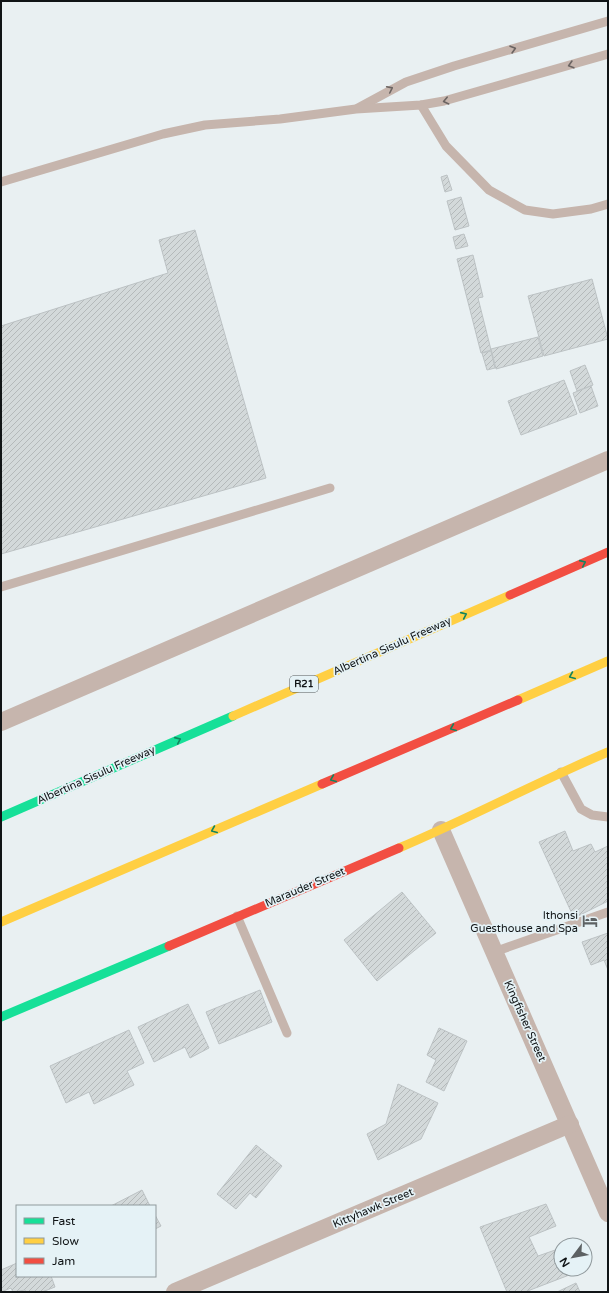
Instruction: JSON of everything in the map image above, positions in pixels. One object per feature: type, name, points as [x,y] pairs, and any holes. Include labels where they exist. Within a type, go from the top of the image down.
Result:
[{"type":"main road","name":"Albertina Sisulu Freeway","points":[[1,817],[608,552]]},
{"type":"main road","points":[[1,922],[608,661]]},
{"type":"main road","name":"Marauder Street","points":[[1,1017],[440,830],[561,772],[608,752]]},
{"type":"street","points":[[1,722],[608,460]]},
{"type":"street","name":"Kingfisher Street","points":[[440,830],[608,1213]]},
{"type":"street","name":"Kittyhawk Street","points":[[175,1292],[570,1124]]},
{"type":"lane","points":[[356,109],[406,82],[454,66],[608,21]]},
{"type":"lane","points":[[1,182],[162,134],[205,125],[280,119],[356,109],[444,102],[608,54]]},
{"type":"lane","points":[[421,105],[446,146],[489,190],[525,210],[554,214],[591,209],[608,204]]},
{"type":"lane","points":[[1,587],[330,488]]},
{"type":"lane","points":[[561,772],[581,809],[592,814],[608,817]]},
{"type":"lane","points":[[494,952],[608,912]]},
{"type":"lane","points":[[236,916],[287,1033]]},
{"type":"building","points":[[447,175],[452,190],[445,192],[441,177]]},
{"type":"building","points":[[461,197],[469,226],[455,230],[447,201]]},
{"type":"building","points":[[195,230],[266,478],[1,554],[1,326],[168,273],[159,240]]},
{"type":"building","points":[[464,234],[468,246],[456,249],[453,237]]},
{"type":"building","points":[[473,255],[483,297],[478,298],[491,350],[481,353],[457,259]]},
{"type":"building","points":[[592,279],[608,339],[544,356],[528,296]]},
{"type":"building","points":[[538,337],[543,356],[496,369],[491,349]]},
{"type":"building","points":[[491,351],[495,368],[487,370],[482,353]]},
{"type":"building","points":[[585,365],[593,385],[577,391],[570,371]]},
{"type":"building","points":[[564,380],[577,414],[521,435],[508,401]]},
{"type":"building","points":[[591,386],[598,406],[580,413],[573,393]]},
{"type":"building","points":[[565,831],[573,851],[591,844],[595,852],[608,846],[608,901],[574,918],[539,842]]},
{"type":"building","points":[[402,892],[436,933],[377,981],[344,940]]},
{"type":"building","points":[[608,933],[608,970],[604,960],[591,965],[582,942]]},
{"type":"building","points":[[260,990],[272,1022],[219,1044],[206,1012]]},
{"type":"building","points":[[188,1004],[209,1048],[190,1058],[185,1047],[154,1062],[138,1027]]},
{"type":"building","points":[[439,1028],[467,1041],[444,1091],[426,1082],[436,1060],[427,1055]]},
{"type":"building","points":[[129,1030],[144,1063],[127,1071],[134,1085],[94,1104],[89,1092],[66,1103],[50,1066]]},
{"type":"building","points":[[398,1084],[438,1103],[421,1139],[378,1160],[367,1134],[386,1124]]},
{"type":"building","points":[[256,1145],[282,1166],[256,1198],[250,1193],[236,1209],[217,1194]]},
{"type":"building","points":[[142,1190],[150,1205],[113,1205]]},
{"type":"building","points":[[546,1204],[556,1226],[529,1237],[538,1256],[553,1251],[553,1277],[564,1277],[525,1292],[507,1292],[480,1227]]},
{"type":"building","points":[[156,1217],[161,1226],[156,1228]]},
{"type":"building","points":[[16,1263],[16,1277],[51,1277],[55,1287],[42,1292],[26,1292],[25,1290],[13,1292],[11,1288],[1,1292],[1,1270]]},
{"type":"building","points":[[576,1283],[580,1292],[557,1292]]},
{"type":"traffic: fast","points":[[1,817],[233,716]]},
{"type":"traffic: fast","points":[[1,1017],[169,946]]},
{"type":"traffic: slow","points":[[233,716],[510,595]]},
{"type":"traffic: slow","points":[[518,700],[608,661]]},
{"type":"traffic: slow","points":[[399,848],[452,825],[555,775],[608,752]]},
{"type":"traffic: slow","points":[[1,922],[322,784]]},
{"type":"traffic: jam","points":[[510,595],[608,552]]},
{"type":"traffic: jam","points":[[322,784],[518,700]]},
{"type":"traffic: jam","points":[[169,946],[399,848]]},
{"type":"place","name":"Ithonsi Guesthouse and Spa","points":[[590,921]]}]
